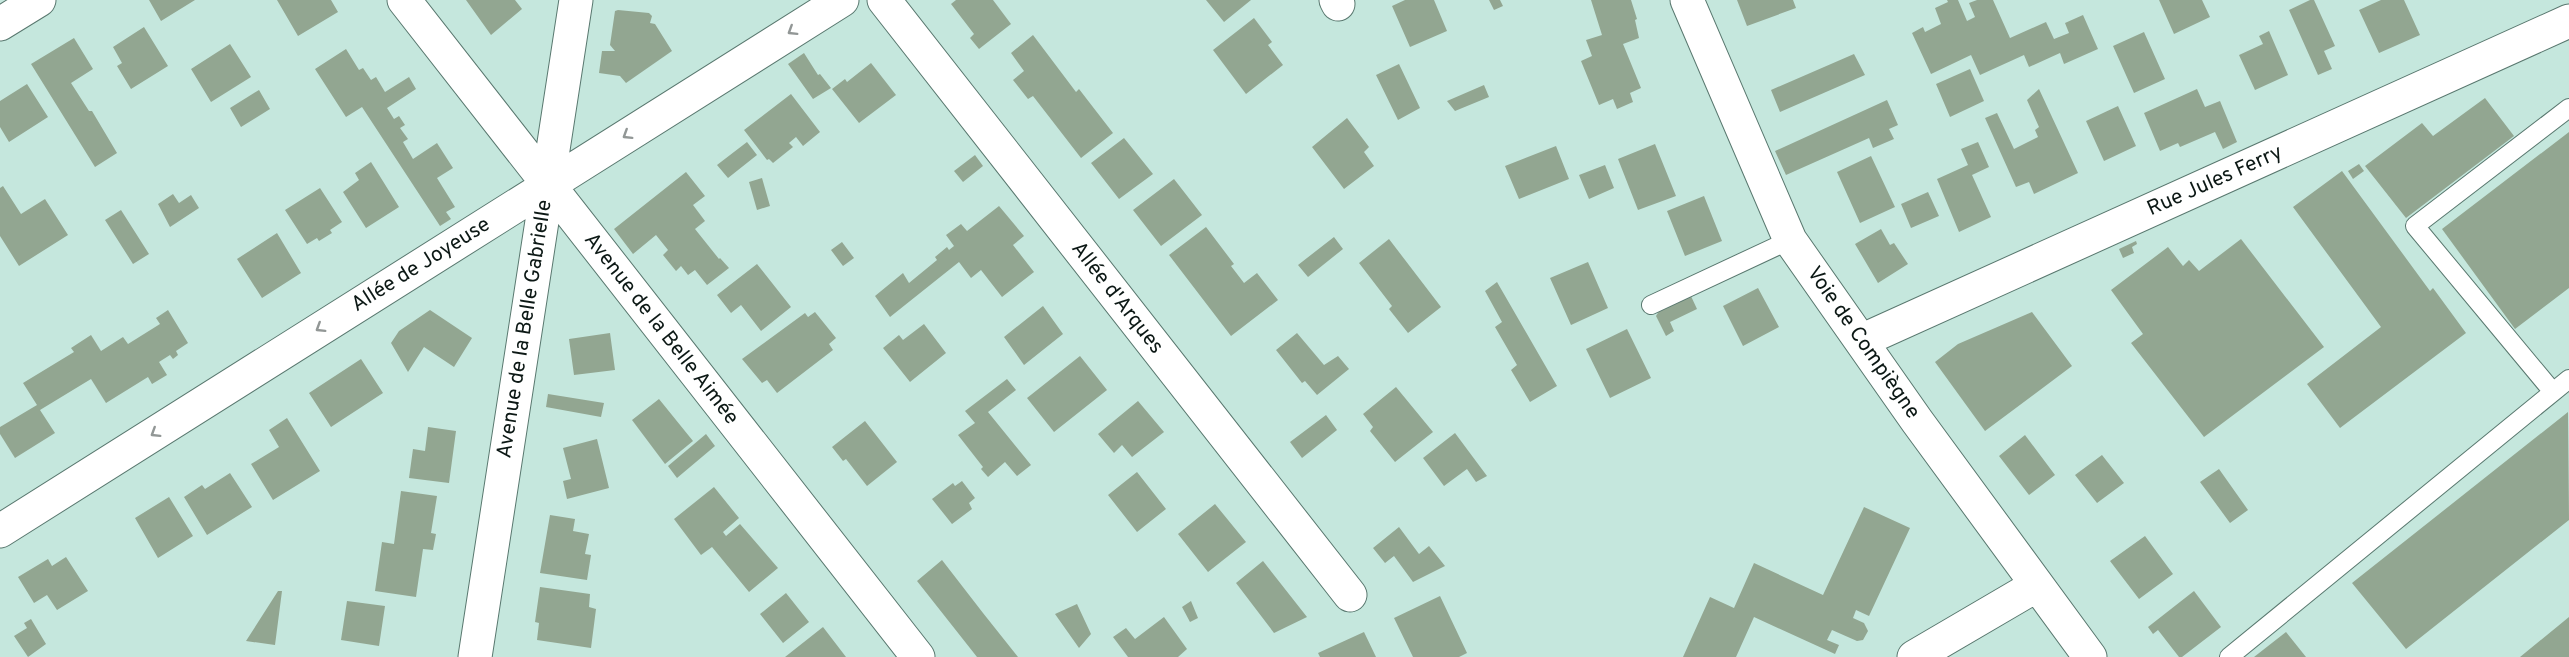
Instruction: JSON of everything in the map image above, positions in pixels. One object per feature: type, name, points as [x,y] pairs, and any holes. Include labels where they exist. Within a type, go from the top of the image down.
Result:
[{"type":"street","points":[[0,24],[39,0]]},
{"type":"street","name":"Avenue de la Belle Aimée","points":[[404,0],[918,657]]},
{"type":"street","name":"Avenue de la Belle Gabrielle","points":[[475,657],[576,0]]},
{"type":"street","name":"Allée de Joyeuse","points":[[0,531],[842,0]]},
{"type":"street","name":"Allée d'Arques","points":[[884,0],[1350,595]]},
{"type":"street","name":"Voie de Compiègne","points":[[1687,0],[1790,240],[2090,657]]},
{"type":"street","name":"Rue Jules Ferry","points":[[1861,341],[2569,21]]},
{"type":"street","points":[[1914,657],[2037,585]]},
{"type":"lane","points":[[2553,392],[2415,226],[2569,108]]},
{"type":"lane","points":[[1651,304],[1790,240]]},
{"type":"lane","points":[[2229,657],[2569,379]]},
{"type":"building","points":[[149,0],[195,0],[161,21]]},
{"type":"building","points":[[277,0],[331,0],[338,12],[298,36]]},
{"type":"building","points":[[466,0],[515,0],[522,9],[491,35]]},
{"type":"building","points":[[956,0],[993,0],[1011,24],[979,49],[970,38],[974,34],[951,4]]},
{"type":"building","points":[[1206,0],[1251,0],[1224,22]]},
{"type":"building","points":[[1405,0],[1434,0],[1447,31],[1410,47],[1392,6]]},
{"type":"building","points":[[1489,0],[1500,0],[1503,6],[1494,10]]},
{"type":"building","points":[[1591,0],[1631,0],[1637,19],[1635,20],[1639,38],[1623,44],[1641,88],[1630,93],[1633,102],[1617,109],[1613,99],[1599,105],[1581,61],[1592,56],[1586,40],[1602,35]]},
{"type":"building","points":[[1737,0],[1793,0],[1796,8],[1747,26]]},
{"type":"building","points":[[1947,0],[1958,0],[1967,21],[1975,17],[1969,3],[1977,0],[1993,0],[2010,38],[2046,22],[2054,39],[2069,33],[2065,23],[2083,15],[2098,49],[2064,64],[2060,53],[2029,67],[2024,55],[1980,75],[1971,55],[1931,74],[1912,33],[1923,27],[1925,32],[1941,24],[1935,8],[1948,2]]},
{"type":"building","points":[[2159,0],[2202,0],[2210,17],[2174,34]]},
{"type":"building","points":[[2314,0],[2335,46],[2324,51],[2332,69],[2318,75],[2289,10]]},
{"type":"building","points":[[2381,0],[2404,0],[2420,35],[2379,53],[2359,10]]},
{"type":"building","points":[[615,11],[649,13],[652,16],[650,23],[655,24],[672,51],[626,83],[620,76],[599,73],[602,51],[615,51],[610,45]]},
{"type":"building","points":[[1254,18],[1272,42],[1268,45],[1283,65],[1246,94],[1213,50]]},
{"type":"building","points":[[144,27],[168,66],[131,89],[117,66],[122,63],[113,47]]},
{"type":"building","points":[[2269,31],[2288,75],[2255,90],[2239,55],[2263,44],[2259,36]]},
{"type":"building","points":[[2144,32],[2165,79],[2134,93],[2113,46]]},
{"type":"building","points":[[1033,35],[1076,92],[1079,89],[1113,133],[1081,158],[1033,96],[1028,99],[1013,80],[1024,71],[1011,53]]},
{"type":"building","points":[[74,38],[93,69],[71,83],[89,111],[92,111],[117,153],[95,167],[31,64]]},
{"type":"building","points":[[230,44],[251,77],[211,102],[191,69]]},
{"type":"building","points":[[346,49],[359,70],[363,68],[371,80],[376,77],[385,92],[409,77],[416,89],[387,108],[394,119],[399,116],[405,125],[400,128],[408,139],[403,142],[413,159],[437,143],[453,168],[437,178],[455,207],[446,212],[451,219],[440,226],[362,107],[346,117],[315,69]]},
{"type":"building","points":[[804,53],[818,75],[820,74],[831,88],[813,99],[788,64]]},
{"type":"building","points":[[1854,54],[1865,75],[1780,112],[1771,90]]},
{"type":"building","points":[[871,63],[896,95],[859,123],[832,89],[845,79],[847,82]]},
{"type":"building","points":[[1399,64],[1420,108],[1398,120],[1376,75]]},
{"type":"building","points":[[1970,69],[1984,101],[1950,117],[1936,84]]},
{"type":"building","points":[[27,84],[48,117],[9,142],[0,127],[0,101]]},
{"type":"building","points":[[1484,85],[1489,97],[1455,111],[1447,101]]},
{"type":"building","points":[[2039,89],[2078,173],[2034,194],[2029,182],[2016,187],[1985,118],[1997,113],[2014,149],[2038,137],[2035,130],[2039,127],[2027,100]]},
{"type":"building","points":[[2197,89],[2205,107],[2220,101],[2237,142],[2223,149],[2215,132],[2180,147],[2178,143],[2160,151],[2144,113]]},
{"type":"building","points":[[259,90],[270,109],[241,127],[230,108]]},
{"type":"building","points":[[791,94],[820,132],[803,146],[796,137],[789,143],[793,147],[773,163],[767,160],[744,130]]},
{"type":"building","points":[[2485,98],[2514,136],[2406,218],[2365,166],[2422,123],[2433,136]]},
{"type":"building","points":[[1887,100],[1898,125],[1889,129],[1894,139],[1873,148],[1869,138],[1786,175],[1775,151]]},
{"type":"building","points":[[2118,106],[2136,146],[2104,161],[2086,121]]},
{"type":"building","points":[[1347,118],[1369,147],[1364,152],[1374,166],[1344,189],[1312,147]]},
{"type":"building","points":[[2569,132],[2569,288],[2515,329],[2442,229]]},
{"type":"building","points":[[1124,138],[1153,174],[1119,199],[1091,163]]},
{"type":"building","points":[[747,142],[757,155],[728,178],[717,165]]},
{"type":"building","points":[[1978,142],[1989,167],[1972,175],[1991,217],[1959,232],[1937,179],[1968,165],[1961,149]]},
{"type":"building","points":[[1655,144],[1676,196],[1638,210],[1618,159]]},
{"type":"building","points":[[1556,146],[1569,179],[1519,199],[1505,166]]},
{"type":"building","points":[[975,155],[983,166],[963,182],[954,171]]},
{"type":"building","points":[[1871,156],[1895,207],[1860,223],[1837,172]]},
{"type":"building","points":[[371,162],[399,207],[366,228],[343,192],[359,180],[355,173]]},
{"type":"building","points":[[2359,164],[2364,171],[2353,179],[2348,171]]},
{"type":"building","points":[[1605,165],[1614,188],[1589,199],[1579,175]]},
{"type":"building","points":[[2342,171],[2430,291],[2433,288],[2466,333],[2340,428],[2307,384],[2381,327],[2293,207]]},
{"type":"building","points":[[686,172],[705,196],[693,205],[705,221],[695,229],[729,268],[707,285],[695,270],[688,275],[681,266],[676,271],[663,255],[668,250],[656,235],[633,254],[614,229]]},
{"type":"building","points":[[762,178],[770,206],[757,210],[749,182]]},
{"type":"building","points":[[1174,179],[1202,215],[1161,246],[1133,210]]},
{"type":"building","points":[[3,186],[21,214],[45,199],[68,235],[19,266],[0,236],[0,188]]},
{"type":"building","points":[[320,188],[342,222],[330,230],[332,233],[319,241],[317,238],[307,244],[285,210]]},
{"type":"building","points":[[1928,192],[1939,216],[1911,228],[1901,204]]},
{"type":"building","points":[[173,194],[179,203],[191,195],[199,208],[170,227],[158,204]]},
{"type":"building","points":[[1704,196],[1722,241],[1685,256],[1667,211]]},
{"type":"building","points":[[999,206],[1024,236],[1013,245],[1034,272],[1002,297],[981,270],[971,278],[959,262],[890,317],[875,296],[903,273],[909,283],[937,260],[935,257],[947,247],[949,250],[954,246],[946,235],[961,224],[967,231]]},
{"type":"building","points":[[121,210],[149,254],[133,264],[105,220]]},
{"type":"building","points":[[1206,227],[1234,264],[1231,266],[1244,283],[1257,273],[1278,300],[1231,336],[1169,255]]},
{"type":"building","points":[[1881,229],[1890,245],[1894,243],[1908,264],[1878,283],[1855,244]]},
{"type":"building","points":[[277,233],[301,273],[262,298],[237,259]]},
{"type":"building","points":[[1334,237],[1343,249],[1308,277],[1298,265]]},
{"type":"building","points":[[1389,239],[1441,307],[1408,333],[1389,309],[1392,306],[1359,263]]},
{"type":"building","points":[[2241,239],[2324,347],[2204,437],[2131,343],[2143,334],[2111,290],[2168,247],[2183,266],[2189,260],[2199,271]]},
{"type":"building","points":[[2136,241],[2137,244],[2132,247],[2134,253],[2123,258],[2119,249]]},
{"type":"building","points":[[842,242],[854,258],[843,266],[831,250]]},
{"type":"building","points":[[1588,262],[1608,308],[1571,325],[1550,278]]},
{"type":"building","points":[[757,264],[791,307],[761,331],[741,305],[731,313],[717,295]]},
{"type":"building","points":[[1497,282],[1557,386],[1530,402],[1511,370],[1517,365],[1495,327],[1502,322],[1485,291]]},
{"type":"building","points":[[1758,288],[1779,327],[1743,346],[1723,306]]},
{"type":"building","points":[[1690,294],[1697,309],[1670,322],[1674,331],[1666,336],[1656,316],[1661,308]]},
{"type":"building","points":[[1043,306],[1063,334],[1024,365],[1004,337]]},
{"type":"building","points":[[168,310],[188,343],[176,351],[178,355],[173,359],[170,355],[159,362],[167,375],[152,384],[148,377],[106,403],[91,379],[40,410],[55,433],[15,458],[0,434],[0,427],[37,405],[23,383],[74,352],[71,348],[91,335],[101,351],[123,337],[128,344],[160,324],[156,318]]},
{"type":"building","points":[[430,310],[472,338],[454,367],[424,347],[408,372],[391,343],[399,331]]},
{"type":"building","points":[[815,312],[836,338],[829,344],[833,350],[777,393],[767,380],[762,383],[742,359],[805,313],[808,317]]},
{"type":"building","points":[[2032,312],[2072,366],[1985,431],[1935,362],[1958,344]]},
{"type":"building","points":[[924,324],[946,353],[910,382],[883,348],[899,335],[903,340]]},
{"type":"building","points":[[1627,329],[1651,378],[1610,398],[1586,349]]},
{"type":"building","points":[[610,333],[615,370],[574,375],[569,339]]},
{"type":"building","points":[[1297,333],[1324,365],[1338,356],[1349,369],[1317,395],[1305,381],[1302,383],[1276,350]]},
{"type":"building","points":[[1080,356],[1107,390],[1054,432],[1027,398]]},
{"type":"building","points":[[361,359],[383,393],[331,427],[309,393]]},
{"type":"building","points":[[1007,379],[1016,390],[988,412],[1031,465],[1017,476],[1005,462],[988,477],[958,435],[975,423],[965,411]]},
{"type":"building","points":[[1396,387],[1433,432],[1395,462],[1370,431],[1373,427],[1363,414]]},
{"type":"building","points":[[548,394],[604,403],[601,417],[546,407]]},
{"type":"building","points":[[659,399],[693,441],[665,464],[632,420]]},
{"type":"building","points":[[1138,401],[1164,432],[1132,457],[1122,445],[1114,453],[1098,434]]},
{"type":"building","points":[[2568,412],[2569,520],[2406,649],[2352,583]]},
{"type":"building","points":[[1326,415],[1337,430],[1302,458],[1290,442]]},
{"type":"building","points":[[287,418],[320,471],[273,500],[251,464],[279,447],[269,430]]},
{"type":"building","points":[[865,421],[897,462],[867,486],[846,459],[843,461],[832,447]]},
{"type":"building","points":[[428,427],[456,431],[449,483],[409,478],[413,449],[425,451]]},
{"type":"building","points":[[1455,433],[1487,476],[1476,482],[1467,469],[1444,486],[1423,458]]},
{"type":"building","points":[[706,434],[715,446],[677,478],[668,466]]},
{"type":"building","points":[[2025,435],[2055,475],[2029,495],[1999,456]]},
{"type":"building","points":[[597,439],[609,488],[567,499],[563,481],[571,479],[563,448]]},
{"type":"building","points":[[2102,455],[2124,483],[2097,503],[2075,475]]},
{"type":"building","points":[[2219,469],[2248,510],[2230,523],[2200,482]]},
{"type":"building","points":[[1137,472],[1166,509],[1137,532],[1108,495]]},
{"type":"building","points":[[230,473],[252,507],[207,535],[184,497],[202,485],[205,489]]},
{"type":"building","points":[[962,481],[975,498],[969,503],[972,509],[952,524],[932,499],[953,483],[955,486]]},
{"type":"building","points":[[714,487],[739,518],[723,532],[726,536],[740,524],[778,568],[749,592],[712,547],[701,555],[674,519]]},
{"type":"building","points":[[401,491],[437,496],[431,533],[436,534],[433,550],[423,549],[416,597],[375,591],[382,542],[394,544]]},
{"type":"building","points":[[169,497],[193,536],[158,558],[135,518]]},
{"type":"building","points":[[1215,504],[1246,542],[1208,572],[1178,534]]},
{"type":"building","points":[[1864,507],[1910,528],[1869,616],[1856,610],[1853,618],[1864,623],[1868,631],[1863,640],[1857,641],[1832,630],[1827,640],[1839,645],[1835,654],[1754,617],[1736,657],[1683,657],[1710,597],[1734,608],[1754,563],[1823,595]]},
{"type":"building","points":[[550,515],[575,519],[573,531],[589,534],[585,554],[591,555],[587,580],[540,573]]},
{"type":"building","points":[[1399,527],[1419,554],[1429,546],[1445,566],[1413,582],[1394,556],[1385,563],[1373,548]]},
{"type":"building","points":[[2145,536],[2173,574],[2139,599],[2110,561]]},
{"type":"building","points":[[66,557],[88,591],[57,610],[47,595],[34,603],[18,577],[48,559],[52,566]]},
{"type":"building","points":[[942,560],[1018,657],[977,657],[917,581]]},
{"type":"building","points":[[1263,561],[1307,617],[1274,633],[1236,583]]},
{"type":"building","points":[[540,587],[590,594],[589,607],[596,609],[591,648],[537,640],[539,623],[535,622]]},
{"type":"building","points":[[278,591],[282,591],[275,645],[246,641]]},
{"type":"building","points":[[2194,591],[2221,627],[2179,657],[2158,630],[2153,634],[2148,627]]},
{"type":"building","points":[[786,593],[809,622],[783,643],[760,614]]},
{"type":"building","points":[[1440,596],[1467,653],[1459,657],[1413,657],[1394,618]]},
{"type":"building","points":[[347,601],[385,606],[379,646],[341,640]]},
{"type":"building","points":[[1191,601],[1198,618],[1190,622],[1182,607]]},
{"type":"building","points":[[1077,604],[1091,634],[1079,648],[1055,614]]},
{"type":"building","points":[[1164,617],[1187,649],[1178,657],[1128,657],[1113,637],[1126,628],[1135,639]]},
{"type":"building","points":[[2569,617],[2569,657],[2520,657]]},
{"type":"building","points":[[31,619],[46,644],[28,657],[14,636],[27,628],[24,623]]},
{"type":"building","points":[[823,627],[846,657],[785,657]]},
{"type":"building","points":[[1364,632],[1376,657],[1320,657],[1318,653]]},
{"type":"building","points":[[2286,632],[2306,657],[2254,657]]}]
